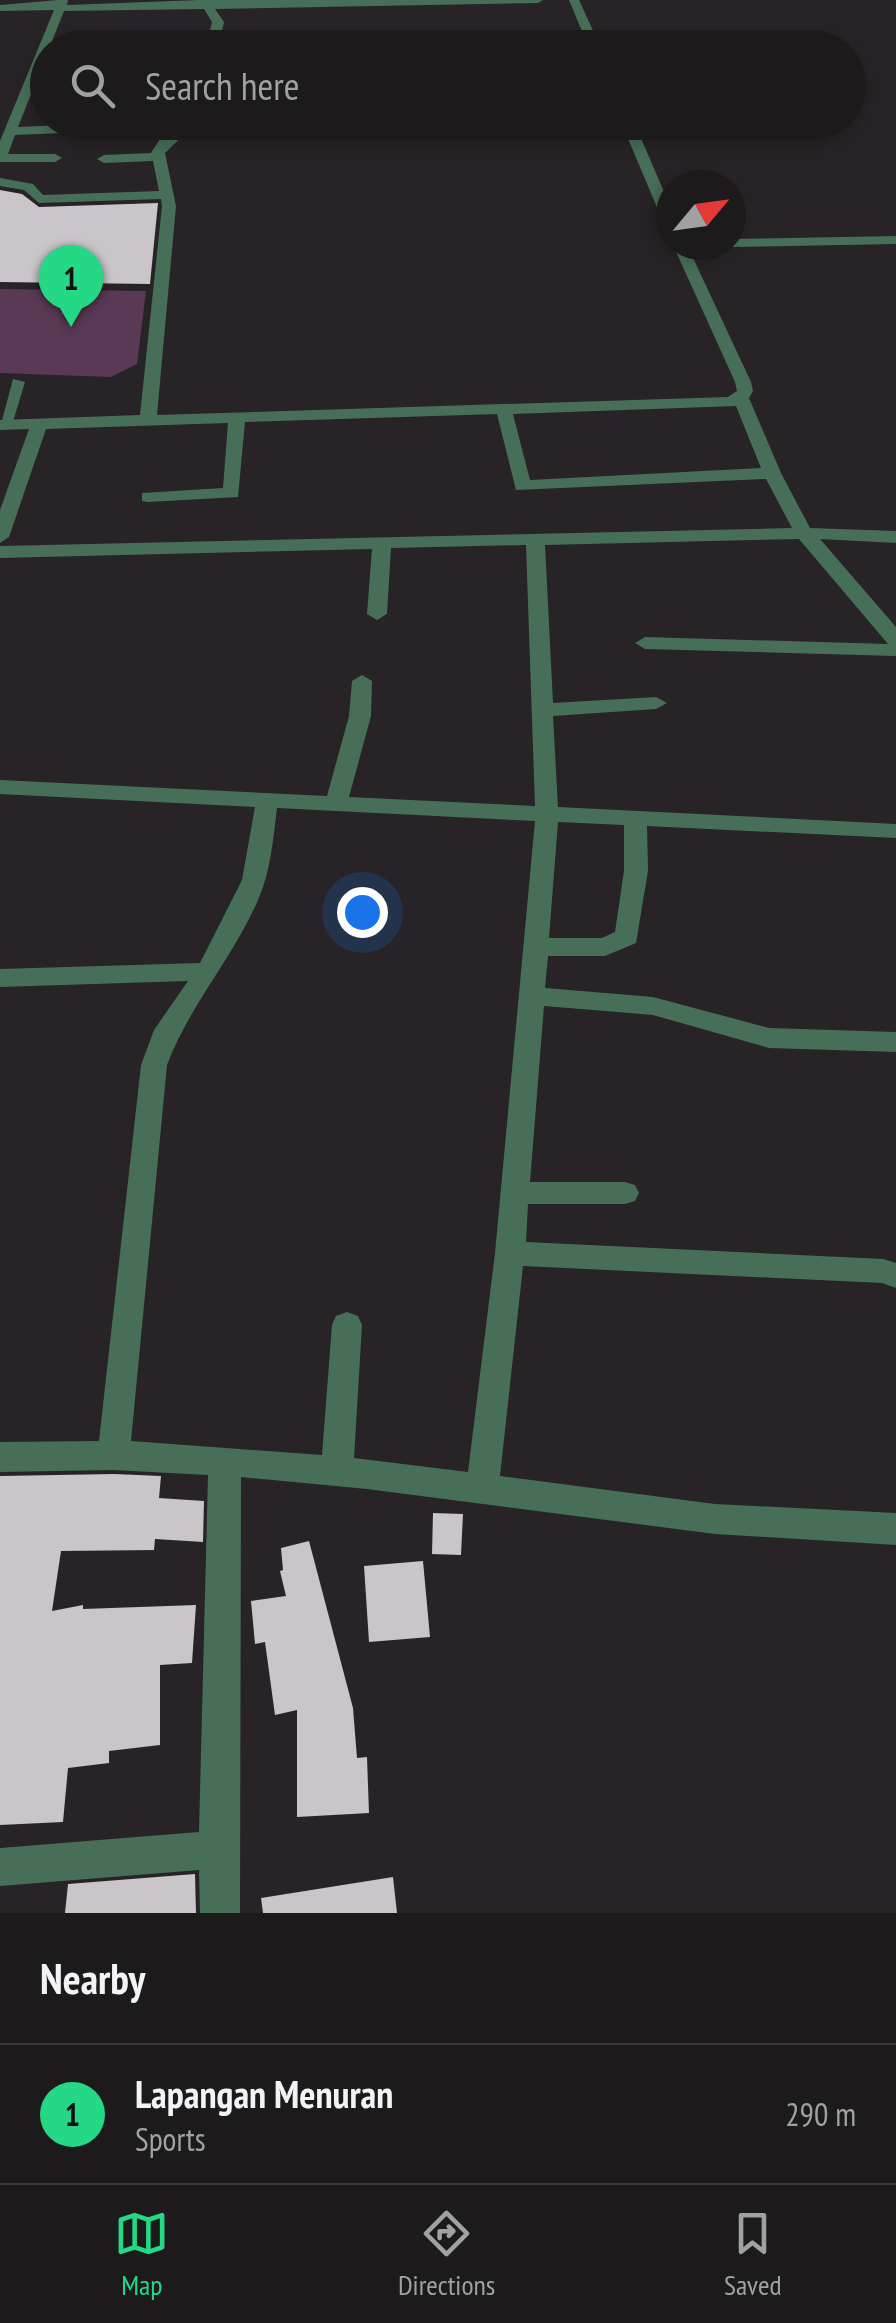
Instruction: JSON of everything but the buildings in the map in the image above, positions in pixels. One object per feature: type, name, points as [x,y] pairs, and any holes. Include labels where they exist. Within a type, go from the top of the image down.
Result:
[{"type":"street","points":[[0,8],[538,0]]},
{"type":"street","points":[[574,0],[587,30]]},
{"type":"street","points":[[208,4],[218,22],[216,30]]},
{"type":"street","points":[[52,30],[62,5]]},
{"type":"street","points":[[30,84],[0,158],[55,158]]},
{"type":"street","points":[[18,113],[30,114]]},
{"type":"street","points":[[10,130],[30,129]]},
{"type":"street","points":[[148,420],[167,195],[159,157],[168,140]]},
{"type":"street","points":[[635,140],[656,189]]},
{"type":"street","points":[[104,159],[159,157]]},
{"type":"street","points":[[0,182],[28,188],[39,199],[167,195]]},
{"type":"street","points":[[746,243],[896,240]]},
{"type":"street","points":[[3,425],[730,402],[741,398],[743,382],[687,260]]},
{"type":"street","points":[[741,398],[772,473],[804,533],[893,632]]},
{"type":"street","points":[[504,410],[522,486],[772,473]]},
{"type":"street","points":[[148,497],[232,493],[237,418]]},
{"type":"street","points":[[0,537],[39,424]]},
{"type":"street","points":[[0,552],[804,533],[896,537]]},
{"type":"street","points":[[482,1488],[510,1253],[547,814],[534,538]]},
{"type":"street","points":[[377,614],[382,542]]},
{"type":"street","points":[[645,643],[896,650]]},
{"type":"street","points":[[336,805],[360,716],[362,682]]},
{"type":"street","points":[[542,710],[656,703]]},
{"type":"street","points":[[0,787],[896,831]]},
{"type":"street","points":[[114,1455],[154,1065],[167,1030],[208,972],[254,880],[266,802]]},
{"type":"street","points":[[534,947],[605,948],[627,937],[636,871],[634,819]]},
{"type":"street","points":[[0,978],[208,972]]},
{"type":"street","points":[[530,996],[654,1006],[769,1038],[896,1042]]},
{"type":"street","points":[[514,1193],[625,1193]]},
{"type":"street","points":[[510,1253],[883,1272],[896,1276]]},
{"type":"street","points":[[337,1471],[347,1325]]},
{"type":"street","points":[[0,1458],[114,1455],[225,1462],[337,1471],[715,1519],[896,1529]]},
{"type":"street","points":[[220,1913],[225,1462]]},
{"type":"street","points":[[0,1866],[178,1855],[218,1848]]},
{"type":"lane","points":[[3,425],[18,382]]},
{"type":"shaded area","points":[[0,289],[146,291],[137,364],[111,377],[0,373]]},
{"type":"place","name":"Lapangan Menuran","points":[[71,327]]}]
